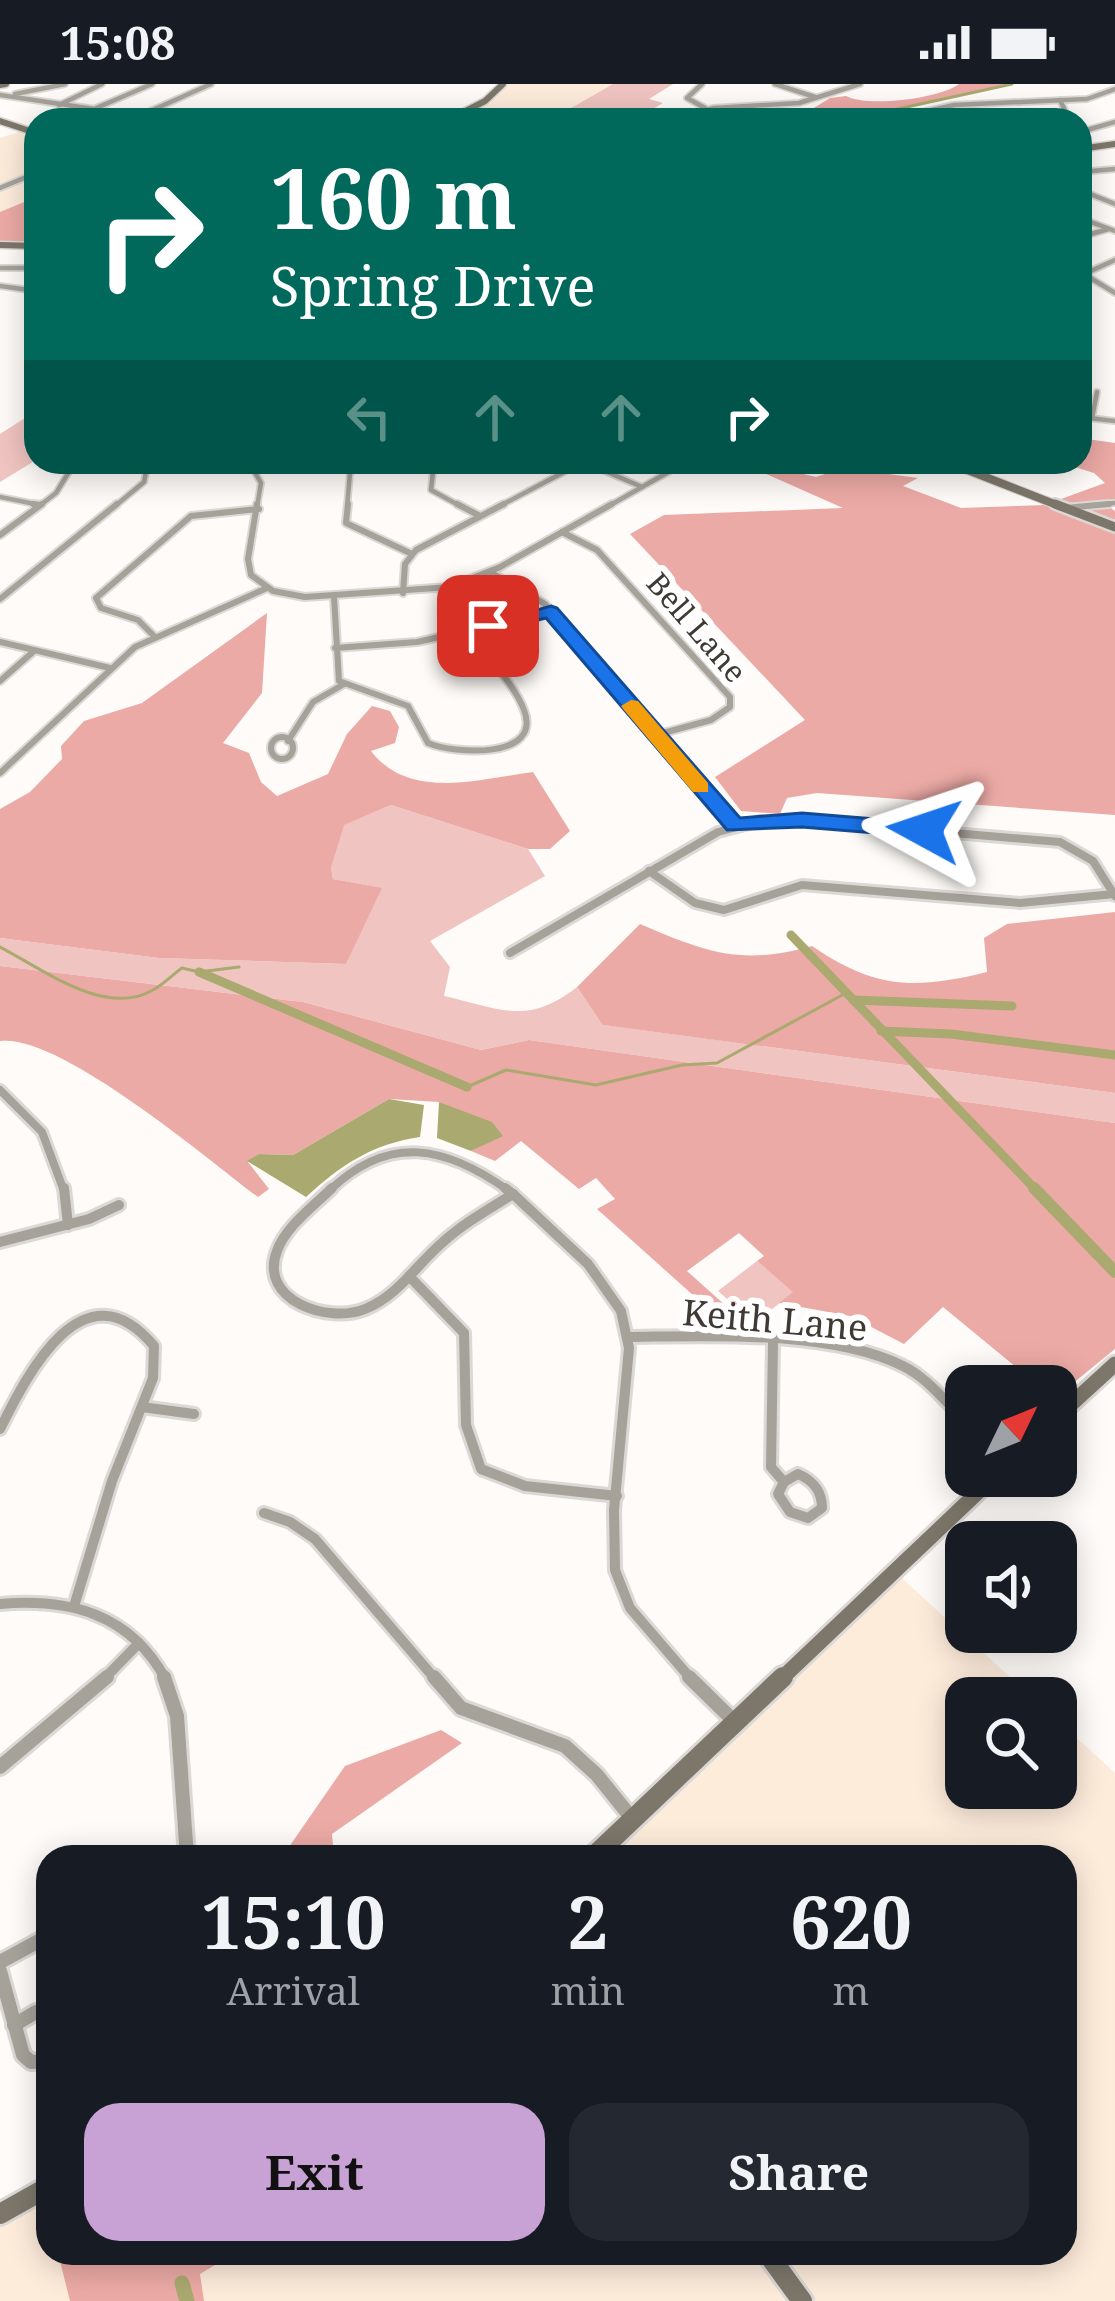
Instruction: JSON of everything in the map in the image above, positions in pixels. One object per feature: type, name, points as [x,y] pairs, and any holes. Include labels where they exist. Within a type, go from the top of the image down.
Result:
[{"type":"street","points":[[10,96],[65,84]]},
{"type":"street","points":[[59,105],[102,84]]},
{"type":"street","points":[[101,108],[152,84]]},
{"type":"street","points":[[156,108],[211,84]]},
{"type":"street","points":[[470,108],[502,84]]},
{"type":"street","points":[[702,84],[687,98],[705,108]]},
{"type":"street","points":[[775,84],[819,98]]},
{"type":"street","points":[[841,84],[852,87]]},
{"type":"street","points":[[724,108],[790,104],[860,84]]},
{"type":"street","points":[[945,108],[1099,96],[1115,89]]},
{"type":"street","points":[[0,95],[89,108]]},
{"type":"street","points":[[1099,96],[1114,102]]},
{"type":"street","points":[[1060,100],[1065,108]]},
{"type":"street","points":[[1092,172],[1115,169]]},
{"type":"street","points":[[1097,172],[1115,178]]},
{"type":"street","points":[[1106,209],[1115,205]]},
{"type":"street","points":[[1097,392],[1092,418],[1115,421]]},
{"type":"street","points":[[0,535],[60,489],[68,474]]},
{"type":"street","points":[[0,599],[144,482],[146,474]]},
{"type":"street","points":[[259,474],[259,509],[248,568],[252,578],[293,596],[334,597],[450,587],[490,572],[665,474]]},
{"type":"street","points":[[350,474],[346,523],[364,536],[412,554]]},
{"type":"street","points":[[433,474],[431,490],[480,516]]},
{"type":"street","points":[[404,593],[404,566],[412,554],[561,474]]},
{"type":"street","points":[[612,474],[642,487]]},
{"type":"street","points":[[979,474],[1115,527]]},
{"type":"street","points":[[0,497],[40,505]]},
{"type":"street","points":[[1066,508],[1115,503]]},
{"type":"street","points":[[154,636],[145,624],[101,608],[96,598],[188,518],[210,511],[259,509]]},
{"type":"street","name":"Bell Lane","points":[[562,532],[594,548],[730,697],[728,710],[715,719],[656,735]]},
{"type":"street","points":[[490,572],[526,590],[551,612],[734,826]]},
{"type":"street","points":[[0,773],[110,668],[154,636],[233,607],[267,588]]},
{"type":"street","points":[[334,597],[335,673],[344,684],[408,706],[428,743],[440,750],[465,752],[508,745],[526,730],[527,715],[468,631]]},
{"type":"street","points":[[335,647],[413,643],[551,612]]},
{"type":"street","points":[[0,642],[110,668]]},
{"type":"street","points":[[0,681],[34,651]]},
{"type":"street","points":[[288,741],[311,705],[344,684]]},
{"type":"street","points":[[510,953],[649,871],[734,826],[802,820],[1060,842],[1094,861],[1114,895],[1020,903],[802,885],[776,891],[745,908],[724,910],[695,903],[649,871]]},
{"type":"street","points":[[0,1090],[25,1109],[52,1145],[68,1225]]},
{"type":"street","points":[[513,1194],[472,1219],[409,1276],[354,1313],[312,1312],[278,1283],[273,1265],[286,1234],[353,1169],[372,1159],[411,1150],[433,1151],[460,1161],[513,1194],[615,1298],[627,1317],[612,1552],[620,1590],[634,1612],[736,1724]]},
{"type":"street","points":[[0,1242],[68,1225],[119,1205]]},
{"type":"street","points":[[409,1276],[454,1317],[464,1333],[468,1445],[481,1470],[507,1481],[617,1496]]},
{"type":"street","points":[[0,1429],[54,1336],[96,1318],[134,1323],[154,1346],[155,1369],[112,1481],[75,1603]]},
{"type":"street","name":"Keith Lane","points":[[629,1336],[697,1336],[856,1350],[909,1369],[945,1401]]},
{"type":"street","points":[[773,1343],[769,1450],[771,1467],[784,1482]]},
{"type":"street","points":[[1077,1399],[1115,1364]]},
{"type":"street","points":[[142,1407],[194,1414]]},
{"type":"street","points":[[798,1474],[806,1477],[820,1490],[822,1508],[808,1519],[790,1512],[778,1495],[784,1482],[798,1474]]},
{"type":"street","points":[[607,1845],[973,1497]]},
{"type":"street","points":[[264,1513],[290,1522],[315,1539],[461,1708],[565,1746],[597,1775],[634,1821]]},
{"type":"street","points":[[0,1604],[50,1599],[75,1603],[111,1620],[139,1643],[164,1680],[176,1712],[186,1845]]},
{"type":"street","points":[[0,1767],[139,1643]]},
{"type":"street","points":[[36,1944],[0,1967],[22,2055],[36,2062]]},
{"type":"street","points":[[14,2025],[36,2012]]},
{"type":"street","points":[[0,2214],[36,2194]]},
{"type":"street","points":[[776,2265],[802,2301]]},
{"type":"shaded area","points":[[506,84],[613,84],[571,108],[474,108]]},
{"type":"shaded area","points":[[613,84],[673,84],[649,99],[663,103],[654,108],[571,108]]},
{"type":"shaded area","points":[[959,84],[1012,84],[901,108],[814,108],[830,98],[904,100]]},
{"type":"shaded area","points":[[24,131],[24,201],[0,212],[0,138]]},
{"type":"shaded area","points":[[24,202],[24,244],[0,244],[0,212]]},
{"type":"shaded area","points":[[24,419],[24,467],[0,482],[0,434]]},
{"type":"shaded area","points":[[1092,440],[1115,443],[1115,503],[1105,504],[1115,511],[1115,520],[1061,499],[1105,483],[1094,473]]},
{"type":"shaded area","points":[[766,474],[918,478],[903,486],[961,508],[1045,505],[1115,532],[1115,815],[817,793],[787,798],[780,814],[741,811],[715,777],[805,720],[630,534],[664,515],[843,508]]},
{"type":"shaded area","points":[[267,613],[262,693],[223,743],[249,753],[261,782],[277,796],[328,774],[347,734],[372,706],[390,711],[399,727],[395,743],[371,751],[387,767],[405,776],[446,783],[533,772],[570,831],[550,849],[528,849],[391,805],[344,825],[331,868],[333,879],[382,888],[346,964],[159,958],[0,938],[0,809],[30,792],[62,759],[61,746],[84,721],[142,703]]},
{"type":"shaded area","points":[[391,805],[528,849],[545,876],[430,941],[450,967],[444,996],[498,1009],[528,1010],[543,1007],[577,987],[604,1025],[1115,1093],[1115,1123],[529,1040],[481,1050],[303,1002],[0,966],[0,938],[159,958],[346,964],[380,888],[333,879],[331,868],[343,825]]},
{"type":"shaded area","points":[[1115,912],[1115,1093],[603,1025],[577,987],[640,924],[724,953],[764,955],[812,946],[856,971],[916,983],[987,972],[984,938],[1007,924]]},
{"type":"shaded area","points":[[0,966],[303,1002],[481,1050],[529,1040],[1115,1123],[1115,1349],[1077,1380],[1077,1365],[1013,1365],[943,1307],[904,1344],[850,1316],[779,1303],[793,1292],[757,1261],[764,1256],[739,1233],[687,1271],[736,1315],[724,1323],[597,1209],[615,1199],[596,1178],[579,1189],[521,1141],[495,1161],[471,1151],[502,1135],[439,1102],[389,1099],[293,1155],[259,1154],[248,1162],[269,1189],[258,1197],[94,1077],[26,1044],[0,1041]]},
{"type":"shaded area","points":[[389,1099],[424,1105],[420,1137],[358,1158],[306,1197],[247,1161],[259,1154],[293,1155]]},
{"type":"shaded area","points":[[439,1102],[492,1122],[503,1136],[471,1151],[437,1138]]},
{"type":"shaded area","points":[[757,1261],[794,1292],[754,1323],[718,1291]]},
{"type":"shaded area","points":[[895,1572],[945,1618],[945,1653],[984,1653],[1010,1677],[945,1677],[945,1809],[1077,1809],[1077,1738],[1115,1773],[1115,2301],[0,2301],[0,2214],[36,2194],[36,2265],[1077,2265],[1077,1845],[606,1845]]},
{"type":"shaded area","points":[[441,1730],[462,1743],[332,1834],[333,1845],[290,1845],[345,1766]]},
{"type":"shaded area","points":[[61,2265],[215,2265],[200,2274],[204,2301],[70,2301]]},
{"type":"waterway","points":[[902,108],[1012,84]]},
{"type":"waterway","points":[[791,935],[853,1000]]},
{"type":"waterway","points":[[0,947],[73,987],[113,998],[151,991],[182,968],[199,972],[239,967]]},
{"type":"waterway","points":[[199,972],[467,1087]]},
{"type":"waterway","points":[[467,1087],[506,1070],[596,1085],[682,1065],[717,1063],[846,993]]},
{"type":"waterway","points":[[853,1000],[1012,1006]]},
{"type":"waterway","points":[[853,1000],[883,1031]]},
{"type":"waterway","points":[[883,1031],[951,1034],[1115,1055]]},
{"type":"waterway","points":[[883,1031],[1037,1191]]},
{"type":"waterway","points":[[1034,1188],[1115,1272]]},
{"type":"waterway","points":[[182,2283],[187,2301]]},
{"type":"slow traffic","points":[[631,706],[701,787]]},
{"type":"route","points":[[488,626],[551,612],[734,826],[802,820],[924,830]]}]
